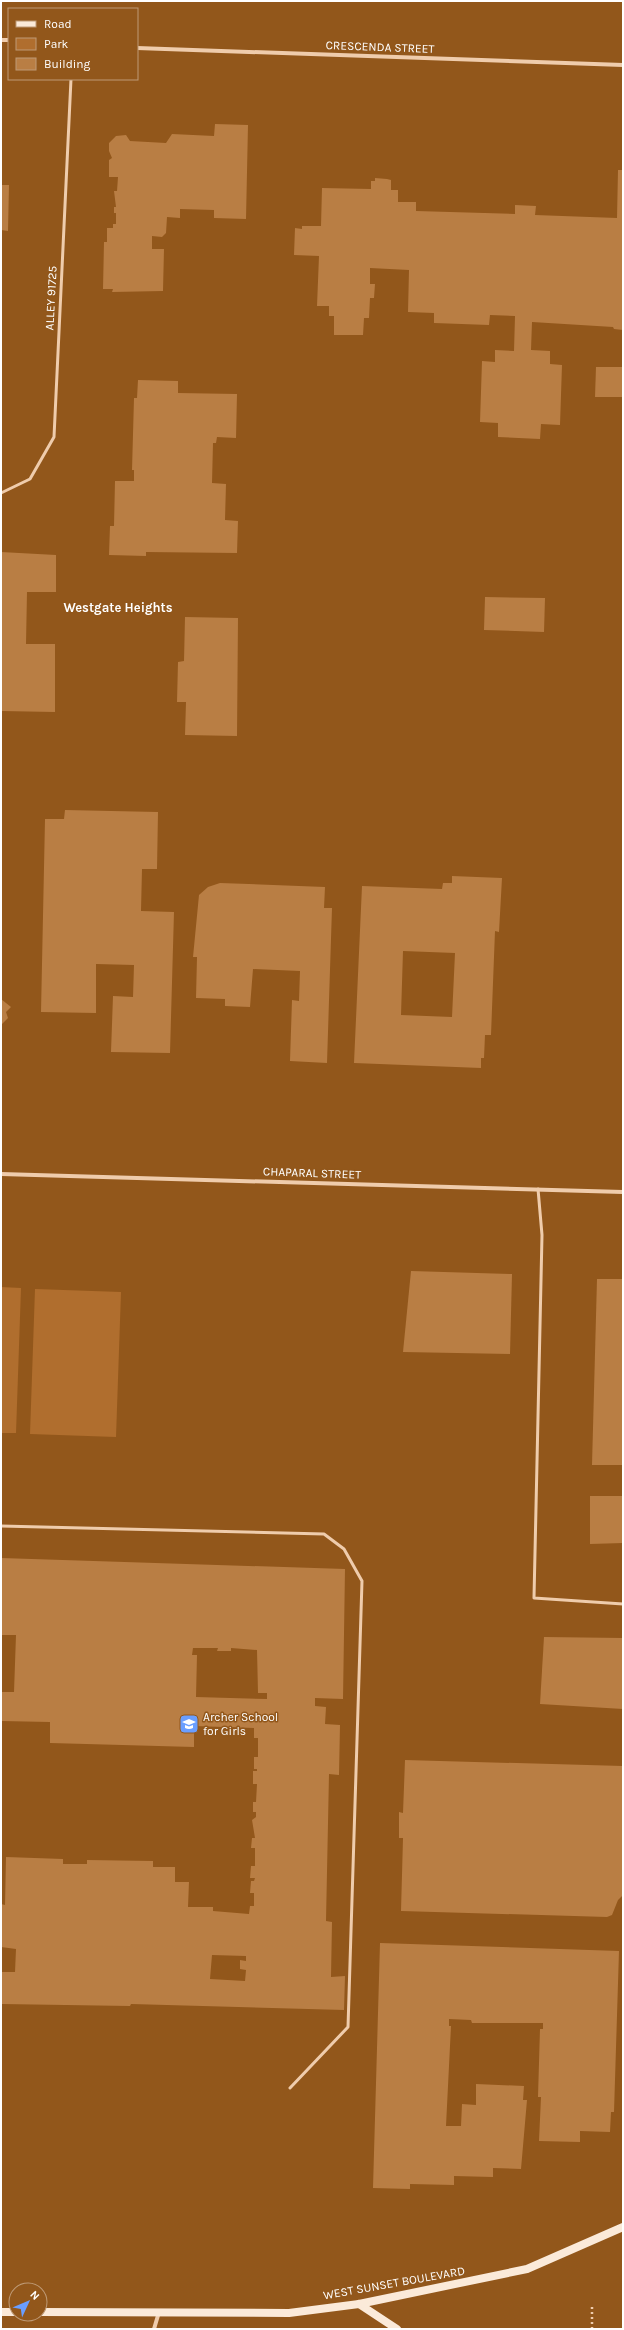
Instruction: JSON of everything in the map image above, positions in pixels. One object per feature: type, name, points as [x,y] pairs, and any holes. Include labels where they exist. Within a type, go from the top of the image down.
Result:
[{"type":"main road","name":"WEST SUNSET BOULEVARD","points":[[48,2312],[289,2313],[359,2304],[527,2269],[623,2227]]},
{"type":"main road","points":[[359,2304],[397,2329]]},
{"type":"street","name":"CRESCENDA STREET","points":[[138,48],[623,65]]},
{"type":"street","name":"CHAPARAL STREET","points":[[1,1174],[623,1192]]},
{"type":"street","points":[[154,2329],[159,2312]]},
{"type":"lane","name":"ALLEY 91725","points":[[1,493],[30,479],[54,437],[71,80]]},
{"type":"lane","points":[[538,1189],[542,1235],[534,1598],[623,1604]]},
{"type":"lane","points":[[1,1526],[324,1534],[344,1548],[362,1582],[348,2027],[290,2088]]},
{"type":"path","points":[[592,2307],[592,2329]]},
{"type":"green space","points":[[1,1287],[21,1288],[16,1433],[1,1433]]},
{"type":"green space","points":[[35,1289],[121,1292],[116,1437],[30,1434]]},
{"type":"building","points":[[215,124],[248,125],[246,219],[214,218],[214,210],[180,209],[180,218],[167,217],[166,233],[162,237],[152,236],[152,249],[164,249],[163,291],[112,292],[113,289],[103,289],[104,242],[107,242],[107,228],[113,228],[113,224],[116,224],[116,213],[114,213],[114,207],[116,207],[114,191],[117,191],[118,177],[109,177],[109,160],[112,158],[109,151],[109,143],[116,136],[126,135],[130,141],[166,143],[172,134],[214,136]]},
{"type":"building","points":[[618,170],[623,170],[623,330],[614,329],[613,327],[532,322],[531,350],[550,351],[550,364],[562,365],[560,425],[541,424],[540,439],[498,437],[498,423],[480,422],[482,361],[495,362],[495,350],[514,351],[515,316],[490,315],[489,325],[434,323],[434,313],[408,312],[409,270],[370,268],[370,284],[375,284],[374,298],[370,298],[369,318],[364,318],[363,335],[334,335],[334,316],[329,316],[329,306],[317,306],[319,256],[294,255],[295,228],[302,229],[302,226],[321,226],[322,188],[371,189],[371,181],[375,181],[375,178],[387,179],[391,180],[391,190],[398,190],[398,202],[416,202],[416,211],[515,214],[515,205],[536,206],[535,215],[617,218]]},
{"type":"building","points":[[1,185],[9,185],[8,231],[1,230]]},
{"type":"building","points":[[596,367],[623,367],[623,397],[595,397]]},
{"type":"building","points":[[138,380],[178,381],[178,393],[237,394],[236,438],[217,437],[216,443],[213,443],[212,483],[226,484],[225,520],[238,521],[237,553],[146,552],[146,556],[109,555],[110,526],[114,526],[115,481],[134,481],[134,470],[132,470],[134,398],[137,398]]},
{"type":"building","points":[[1,552],[56,555],[56,592],[27,592],[26,644],[55,644],[55,712],[1,711]]},
{"type":"building","points":[[485,597],[545,598],[544,632],[484,630]]},
{"type":"building","points":[[185,617],[238,618],[237,736],[185,735],[186,702],[177,702],[178,662],[184,661]]},
{"type":"building","points":[[65,810],[158,812],[157,869],[142,869],[141,911],[174,912],[170,1053],[111,1052],[113,996],[133,997],[134,965],[96,964],[96,1013],[41,1012],[45,819],[64,819]]},
{"type":"building","points":[[452,876],[502,878],[499,932],[495,931],[491,1035],[485,1035],[484,1058],[481,1058],[481,1068],[354,1063],[362,886],[442,889],[443,883],[452,883]],"holes":[[[403,951],[455,953],[452,1017],[401,1015]]]},
{"type":"building","points":[[220,883],[325,887],[324,908],[332,908],[327,1063],[290,1061],[292,1000],[299,1001],[300,971],[253,969],[250,1007],[225,1006],[225,999],[196,998],[197,957],[193,957],[199,895],[208,887]]},
{"type":"building","points":[[1,999],[11,1007],[6,1012],[8,1018],[1,1025]]},
{"type":"building","points":[[411,1271],[512,1274],[510,1354],[403,1352]]},
{"type":"building","points":[[597,1279],[623,1279],[623,1465],[592,1465]]},
{"type":"building","points":[[590,1496],[623,1496],[623,1543],[590,1544]]},
{"type":"building","points":[[1,1558],[345,1569],[343,1699],[315,1698],[315,1706],[326,1707],[325,1724],[340,1725],[339,1775],[329,1774],[326,1921],[332,1922],[331,1977],[345,1976],[344,2010],[131,2004],[130,2006],[1,2004],[1,1972],[15,1972],[16,1949],[1,1947],[1,1904],[5,1905],[6,1857],[63,1859],[63,1864],[87,1864],[87,1860],[153,1861],[153,1867],[175,1867],[175,1882],[189,1882],[188,1907],[213,1907],[213,1911],[249,1914],[250,1906],[254,1906],[254,1893],[250,1893],[251,1881],[254,1881],[255,1878],[250,1878],[251,1866],[255,1866],[255,1848],[251,1848],[252,1838],[255,1838],[252,1820],[256,1817],[256,1812],[253,1812],[253,1802],[256,1802],[257,1784],[253,1784],[253,1771],[257,1771],[257,1769],[254,1769],[254,1757],[258,1757],[258,1738],[254,1738],[254,1728],[194,1726],[194,1747],[50,1743],[50,1722],[1,1721],[1,1692],[14,1692],[16,1635],[1,1635]],"holes":[[[193,1648],[218,1648],[217,1651],[231,1651],[231,1648],[257,1650],[258,1693],[267,1693],[267,1699],[196,1697],[197,1655],[192,1655]],[[212,1955],[246,1956],[246,1961],[240,1960],[240,1969],[246,1970],[245,1981],[210,1979]]]},
{"type":"building","points":[[544,1637],[623,1638],[623,1709],[540,1704]]},
{"type":"building","points":[[405,1760],[623,1766],[623,1895],[618,1900],[612,1915],[607,1917],[401,1911],[403,1838],[399,1838],[399,1812],[403,1813]]},
{"type":"building","points":[[380,1943],[619,1951],[614,2112],[611,2112],[610,2132],[580,2131],[580,2142],[539,2141],[541,2097],[538,2097],[540,2029],[543,2029],[543,2023],[472,2023],[471,2020],[449,2019],[449,2026],[451,2026],[446,2126],[461,2126],[462,2104],[476,2105],[476,2084],[524,2086],[523,2100],[527,2100],[521,2169],[493,2168],[493,2177],[454,2176],[454,2185],[410,2184],[410,2189],[373,2188]]},
{"type":"place","name":"Archer School for Girls","points":[[189,1724]]},
{"type":"district","name":"Westgate Heights","points":[[118,607]]}]
